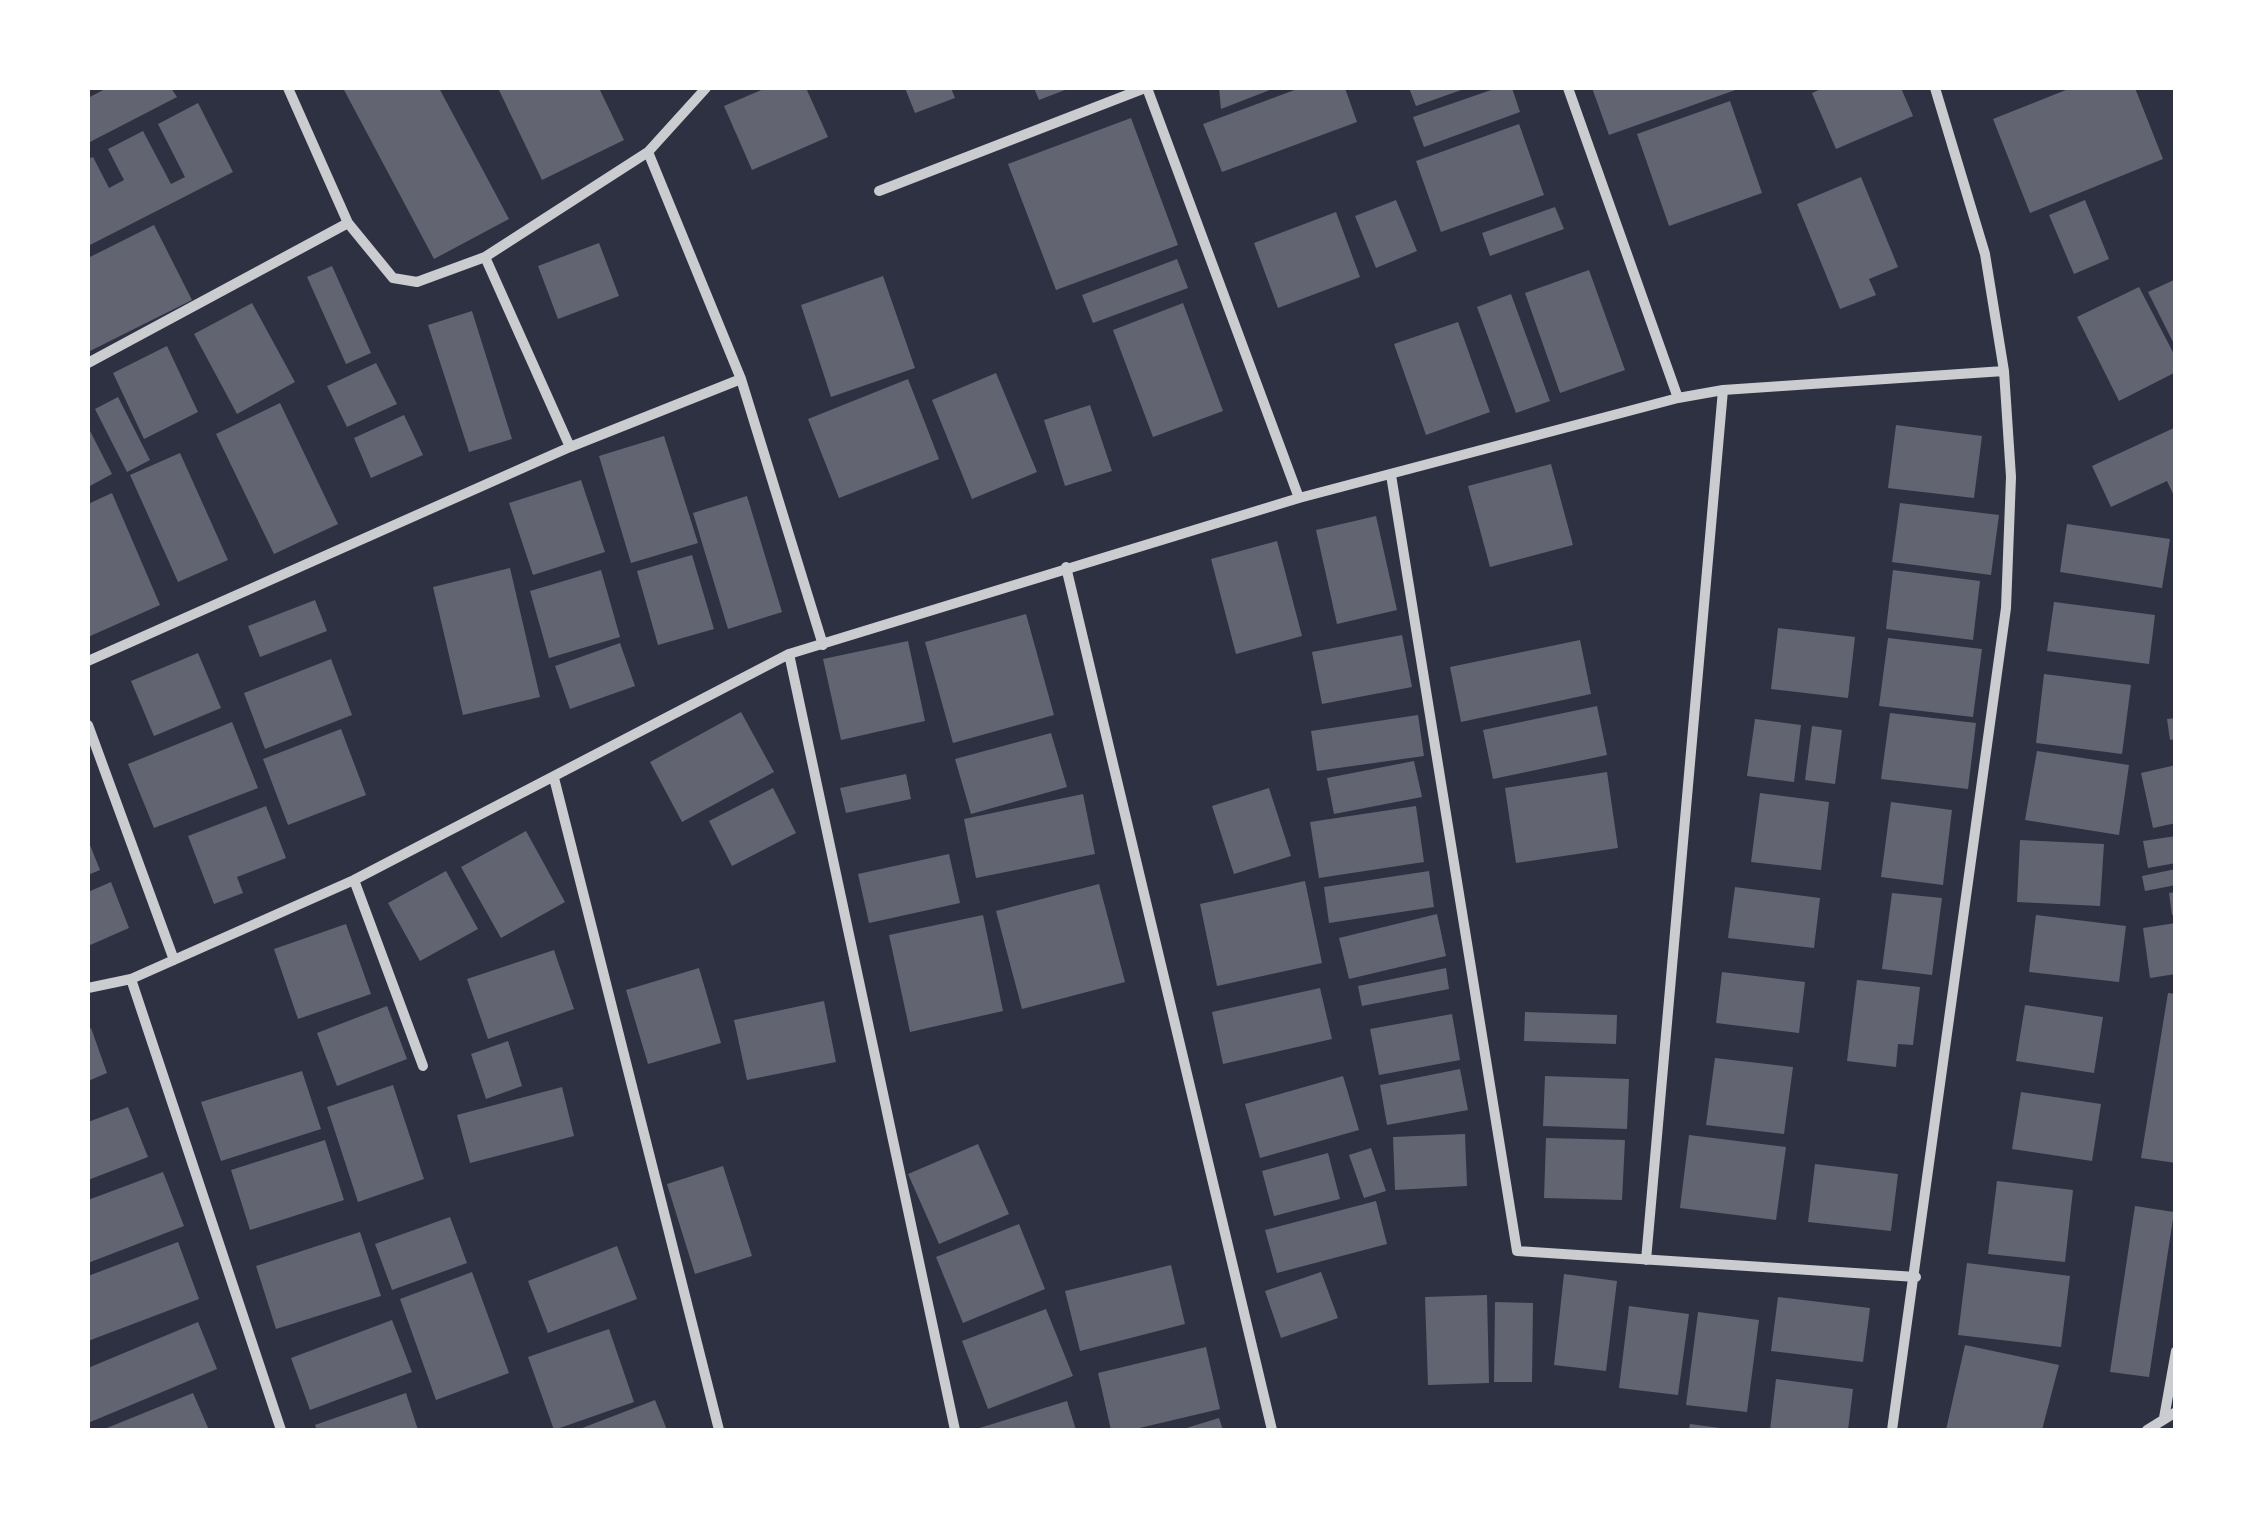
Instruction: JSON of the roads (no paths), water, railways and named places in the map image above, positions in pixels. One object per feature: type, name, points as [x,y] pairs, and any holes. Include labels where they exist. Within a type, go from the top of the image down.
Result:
[{"type":"street","points":[[288,88],[348,223],[394,278],[417,282],[484,257],[648,152],[706,88]]},
{"type":"street","points":[[879,190],[1146,88],[1299,498]]},
{"type":"street","points":[[1568,88],[1678,398]]},
{"type":"street","points":[[1892,1430],[2006,608],[2011,477],[2004,371],[1985,254],[1935,88]]},
{"type":"street","points":[[648,152],[741,379],[823,645]]},
{"type":"street","points":[[88,364],[348,223]]},
{"type":"street","points":[[484,257],[570,447]]},
{"type":"street","points":[[88,988],[131,978],[354,880],[789,654],[1299,498],[1678,398],[1722,390],[2004,371]]},
{"type":"street","points":[[88,661],[570,447],[741,379]]},
{"type":"street","points":[[1646,1260],[1722,390]]},
{"type":"street","points":[[1391,475],[1517,1250],[1916,1277]]},
{"type":"street","points":[[1066,567],[1272,1430]]},
{"type":"street","points":[[789,654],[955,1430]]},
{"type":"street","points":[[88,725],[174,960]]},
{"type":"street","points":[[554,778],[719,1430]]},
{"type":"street","points":[[354,880],[423,1066]]},
{"type":"street","points":[[131,978],[281,1430]]},
{"type":"street","points":[[2164,1418],[2176,1352]]},
{"type":"street","points":[[2146,1430],[2176,1412]]}]
